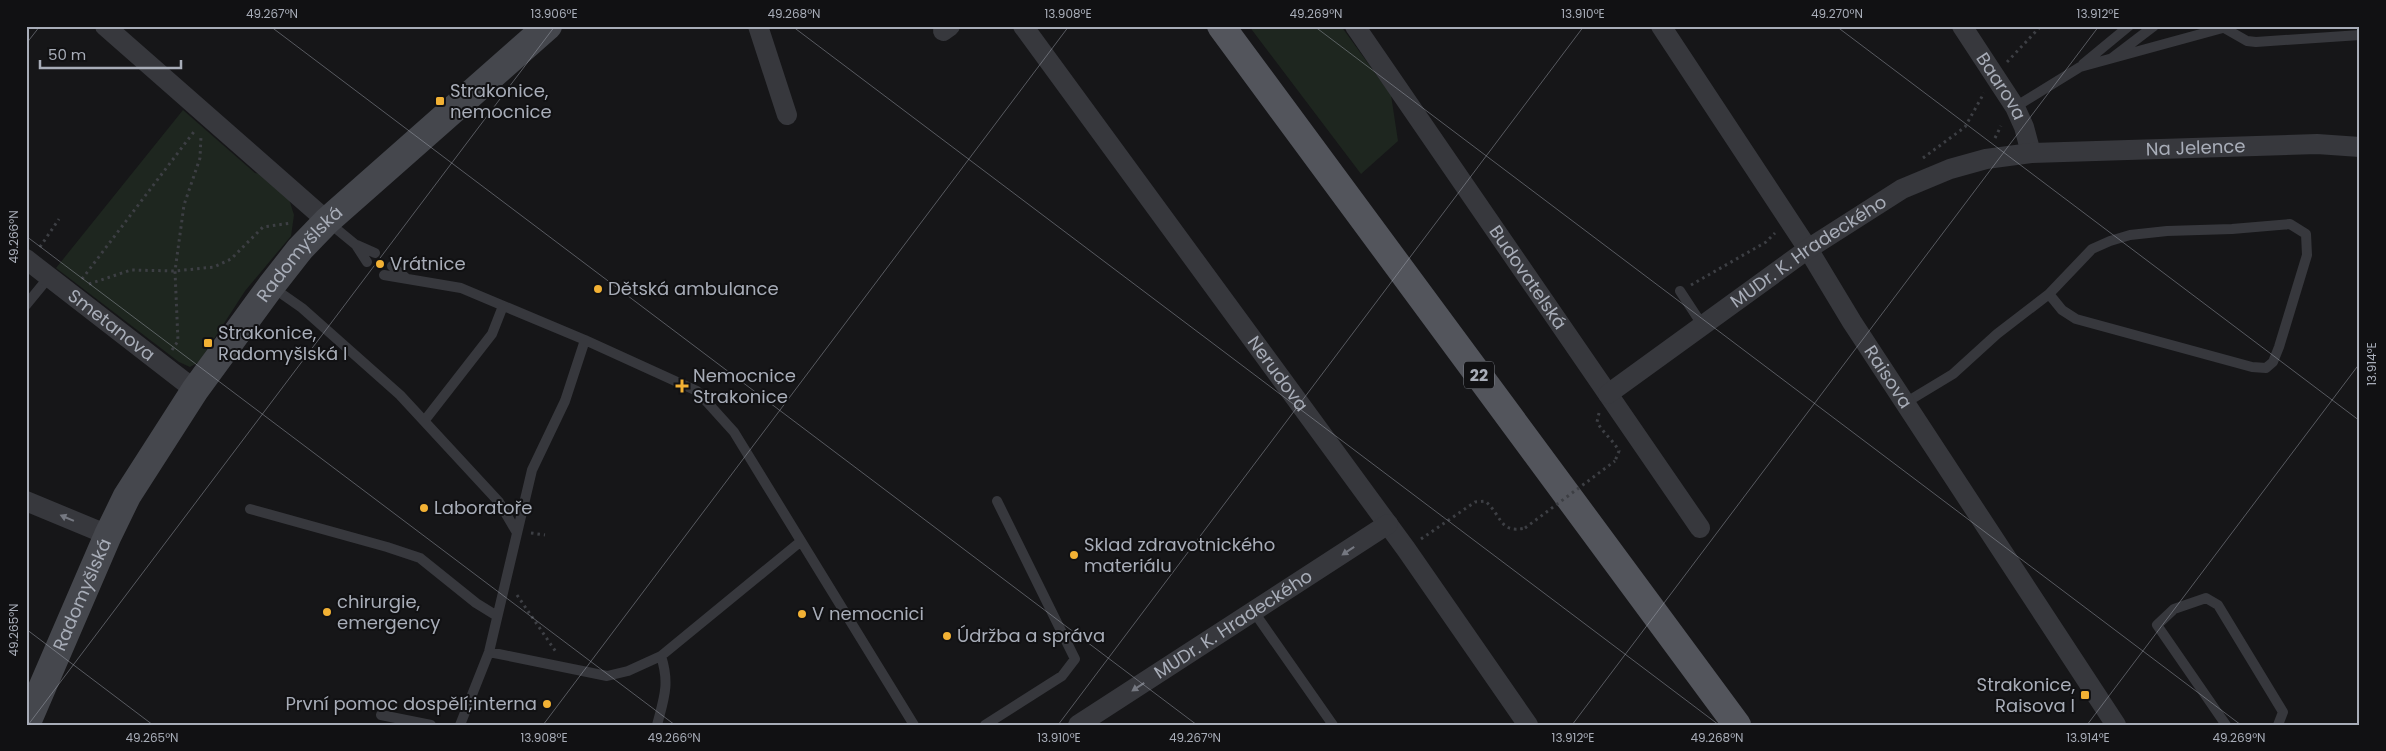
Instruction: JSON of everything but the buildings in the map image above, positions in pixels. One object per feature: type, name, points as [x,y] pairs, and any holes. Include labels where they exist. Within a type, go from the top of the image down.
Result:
[{"type":"main road","name":"22","points":[[1221,26],[1737,725]]},
{"type":"street","points":[[105,26],[327,221]]},
{"type":"street","name":"Radomyšlská","points":[[28,715],[108,535],[136,481],[195,390],[271,286],[300,249],[327,221],[548,26]]},
{"type":"street","points":[[758,26],[787,115]]},
{"type":"street","name":"Nerudova","points":[[1023,26],[1388,524],[1528,725]]},
{"type":"street","name":"Budovatelská","points":[[1355,26],[1700,528]]},
{"type":"street","name":"Raisova","points":[[1661,26],[1808,249],[1905,404],[2116,725]]},
{"type":"street","name":"Baarova","points":[[1962,26],[2015,108],[2024,127],[2031,153]]},
{"type":"street","name":"Na Jelence","points":[[2031,153],[2271,144],[2317,144],[2360,147]]},
{"type":"street","name":"MUDr. K. Hradeckého","points":[[1608,394],[1808,249],[1902,189],[1928,177],[1986,159],[2031,153]]},
{"type":"street","name":"Smetanova","points":[[35,252],[49,277],[195,390]]},
{"type":"street","points":[[26,500],[108,535]]},
{"type":"street","name":"MUDr. K. Hradeckého","points":[[1091,721],[1388,524]]},
{"type":"lane","points":[[2015,108],[2080,67],[2130,26]]},
{"type":"lane","points":[[2110,60],[2154,26]]},
{"type":"lane","points":[[2080,67],[2228,27],[2247,41],[2256,42],[2360,36]]},
{"type":"lane","points":[[327,221],[356,245],[368,262]]},
{"type":"lane","points":[[1905,404],[1953,374],[1997,334],[2049,294],[2092,250],[2130,235],[2167,231],[2232,229],[2290,224],[2306,234],[2307,255],[2279,347],[2272,362],[2266,368],[2252,367],[2076,319],[2062,310],[2049,294]]},
{"type":"lane","points":[[356,245],[375,253]]},
{"type":"lane","points":[[392,266],[407,279]]},
{"type":"lane","points":[[384,275],[460,288],[585,340],[697,391],[734,432],[914,725]]},
{"type":"lane","points":[[26,305],[49,277]]},
{"type":"lane","points":[[271,286],[302,308],[400,395],[499,502],[516,530]]},
{"type":"lane","points":[[1680,291],[1702,326]]},
{"type":"lane","points":[[424,420],[492,334],[504,306]]},
{"type":"lane","points":[[460,725],[489,652],[516,530],[532,470],[564,401],[585,340]]},
{"type":"lane","points":[[985,725],[1062,676],[1075,659],[997,501]]},
{"type":"lane","points":[[250,510],[387,547],[420,558],[476,603],[497,616]]},
{"type":"lane","points":[[489,652],[608,676],[628,670],[661,656],[800,542]]},
{"type":"lane","points":[[2226,725],[2158,625],[2174,609],[2206,598],[2218,605],[2283,712],[2278,725]]},
{"type":"lane","points":[[1254,612],[1333,725]]},
{"type":"lane","points":[[657,725],[666,688],[667,674],[661,656]]},
{"type":"lane","points":[[381,715],[431,725]]},
{"type":"path","points":[[1916,163],[1965,126],[1995,78],[2012,56],[2041,26]]},
{"type":"path","points":[[1988,143],[1997,134],[2002,124]]},
{"type":"path","points":[[93,292],[80,282],[198,126],[208,135]]},
{"type":"path","points":[[171,353],[178,342],[175,271],[184,205],[200,158],[201,129]]},
{"type":"path","points":[[35,252],[58,219]]},
{"type":"path","points":[[85,286],[131,270],[175,271],[214,267],[231,258],[263,227],[291,222]]},
{"type":"path","points":[[1680,291],[1766,242],[1774,233],[1775,228]]},
{"type":"path","points":[[163,347],[175,357]]},
{"type":"path","points":[[1406,549],[1475,502],[1485,501],[1490,505],[1506,527],[1514,531],[1525,528],[1615,461]]},
{"type":"path","points":[[505,578],[566,667]]},
{"type":"shaded area","points":[[1249,26],[1341,26],[1391,95],[1398,141],[1361,174]]},
{"type":"shaded area","points":[[183,110],[255,173],[261,174],[289,199],[294,215],[291,236],[245,291],[199,362],[190,367],[179,362],[56,268]]},
{"type":"place","name":"Strakonice, nemocnice","points":[[440,101]]},
{"type":"place","name":"Vrátnice","points":[[380,264]]},
{"type":"place","name":"Dětská ambulance","points":[[598,289]]},
{"type":"place","name":"Strakonice, Radomyšlská I","points":[[208,343]]},
{"type":"place","name":"Nemocnice Strakonice","points":[[682,386]]},
{"type":"place","name":"Laboratoře","points":[[424,508]]},
{"type":"place","name":"Sklad zdravotnického materiálu","points":[[1074,555]]},
{"type":"place","name":"chirurgie, emergency","points":[[327,612]]},
{"type":"place","name":"V nemocnici","points":[[802,614]]},
{"type":"place","name":"Údržba a správa","points":[[947,636]]},
{"type":"place","name":"Strakonice, Raisova I","points":[[2085,695]]},
{"type":"place","name":"První pomoc dospělí;interna","points":[[547,704]]}]
